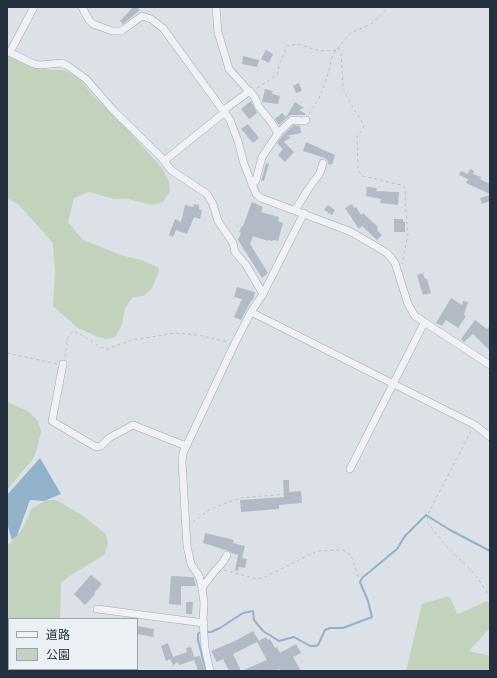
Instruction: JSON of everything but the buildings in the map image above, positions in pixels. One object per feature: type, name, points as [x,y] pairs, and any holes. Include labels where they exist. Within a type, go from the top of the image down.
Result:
[{"type":"street","points":[[34,7],[8,51],[34,64],[40,65],[62,63],[78,73],[113,110],[158,153],[175,174],[202,190],[210,198],[218,220],[230,236],[235,252],[246,264],[263,294]]},
{"type":"street","points":[[82,7],[93,24],[112,31],[122,31],[142,16],[157,23],[166,31],[233,125],[244,164],[256,194],[261,198],[304,213],[372,243],[387,254],[395,263],[405,296],[411,311],[415,316],[490,365]]},
{"type":"street","points":[[164,161],[248,93],[229,69],[218,32],[216,7]]},
{"type":"street","points":[[250,92],[278,134]]},
{"type":"street","points":[[252,185],[256,180],[262,157],[278,134],[292,120],[306,120]]},
{"type":"street","points":[[295,210],[320,174],[323,163]]},
{"type":"street","points":[[210,671],[205,648],[204,603],[202,588],[189,555],[182,462],[183,453],[235,343],[251,312],[263,294],[304,213]]},
{"type":"street","points":[[251,312],[475,425],[490,437]]},
{"type":"street","points":[[350,469],[424,323]]},
{"type":"street","points":[[63,364],[52,421],[96,447],[101,446],[109,438],[133,425],[186,446]]},
{"type":"street","points":[[202,588],[227,555]]},
{"type":"street","points":[[97,609],[204,623]]},
{"type":"path","points":[[306,120],[319,98],[332,58],[338,48],[350,33],[371,24],[389,7]]},
{"type":"path","points":[[250,92],[277,75],[280,62],[287,46],[297,44],[320,51],[337,50]]},
{"type":"path","points":[[338,48],[341,52],[343,88],[364,125],[357,137],[358,167],[360,173],[363,176],[401,185],[406,191],[405,202],[408,234],[403,262],[398,272]]},
{"type":"path","points":[[7,353],[46,362],[63,364],[68,338],[73,331],[100,347],[107,349],[133,340],[175,333],[198,335],[235,343]]},
{"type":"path","points":[[475,425],[428,514],[427,522],[446,546],[473,572],[490,596]]},
{"type":"path","points":[[186,528],[209,510],[234,500],[240,498],[287,494]]},
{"type":"path","points":[[218,568],[257,579],[263,578],[316,550],[343,550],[349,554],[353,560],[359,580]]},
{"type":"green space","points":[[7,53],[35,66],[50,70],[64,70],[79,78],[94,97],[127,129],[163,169],[169,182],[170,191],[163,202],[152,205],[128,199],[114,199],[89,192],[74,198],[68,222],[83,240],[124,256],[142,260],[159,268],[152,288],[144,296],[133,297],[125,308],[122,325],[115,337],[107,339],[98,337],[78,328],[53,306],[55,272],[53,243],[19,205],[7,198]]},
{"type":"green space","points":[[7,402],[28,411],[38,421],[41,431],[33,459],[7,490]]},
{"type":"green space","points":[[47,500],[56,500],[82,515],[106,534],[108,544],[104,555],[68,577],[61,583],[60,618],[8,618],[7,671],[7,540],[9,545],[23,528],[32,508]]},
{"type":"green space","points":[[449,596],[458,614],[487,601],[490,605],[490,628],[469,651],[490,656],[490,671],[406,671],[422,604]]},
{"type":"water","points":[[40,458],[61,494],[44,501],[30,500],[17,536],[12,540],[7,523],[7,495]]},
{"type":"waterway","points":[[206,632],[211,632],[220,628],[243,613],[253,611],[254,620],[263,631],[279,641],[294,637],[310,646],[315,646],[318,645],[325,630],[330,628],[343,628],[372,617],[368,601],[360,582],[362,578],[397,549],[405,536],[426,515],[450,530],[490,551]]},
{"type":"waterway","points":[[202,633],[198,634],[198,640],[206,671]]}]
